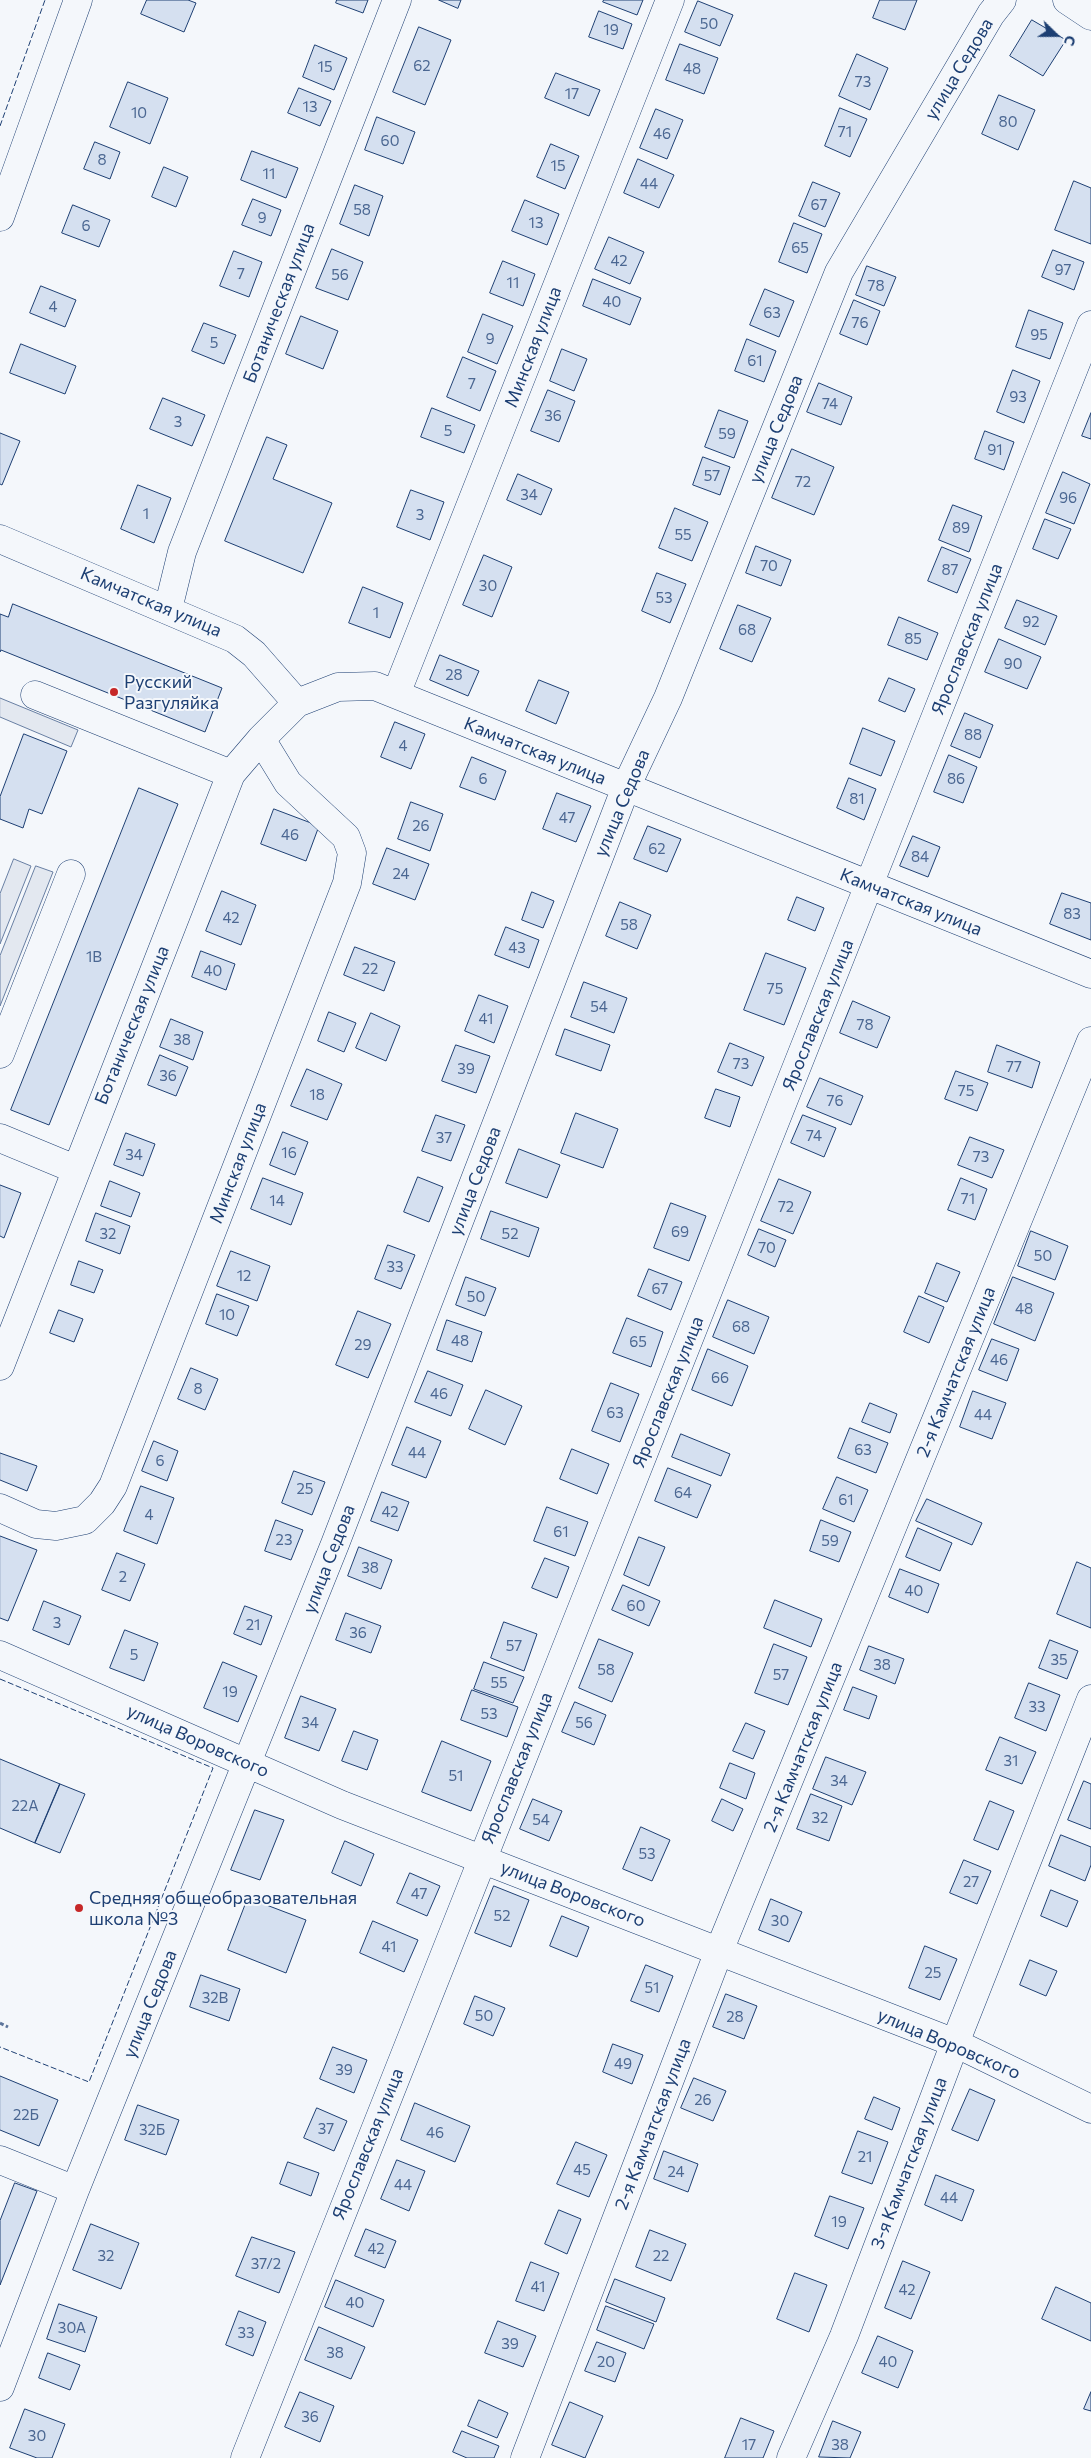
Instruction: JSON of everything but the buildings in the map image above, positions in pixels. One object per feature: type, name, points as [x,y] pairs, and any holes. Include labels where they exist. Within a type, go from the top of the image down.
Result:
[{"type":"street","points":[[0,217],[78,0]]},
{"type":"street","name":"Ботаническая улица","points":[[168,609],[182,552],[397,0]]},
{"type":"street","name":"Минская улица","points":[[396,694],[670,0]]},
{"type":"street","name":"улица Седова","points":[[0,2387],[75,2190],[342,1526],[626,787],[668,698],[839,272],[991,14],[1002,0]]},
{"type":"street","points":[[1067,0],[1091,16]]},
{"type":"street","name":"Ярославская улица","points":[[244,2458],[481,1858],[870,886],[1091,325]]},
{"type":"street","name":"Камчатская улица","points":[[0,539],[236,639],[254,654],[297,704],[338,687],[375,686],[1091,974]]},
{"type":"street","points":[[35,695],[232,774]]},
{"type":"street","name":"Ботаническая улица","points":[[0,1366],[7,1324],[75,1169],[232,774],[261,739],[297,704]]},
{"type":"street","name":"Минская улица","points":[[0,1508],[36,1524],[63,1524],[85,1520],[102,1503],[113,1486],[347,883],[352,854],[346,837],[288,783],[261,739]]},
{"type":"street","points":[[0,1054],[71,874]]},
{"type":"street","name":"2-я Камчатская улица","points":[[525,2458],[719,1951],[1091,1041]]},
{"type":"street","points":[[0,1138],[75,1169]]},
{"type":"street","name":"улица Воровского","points":[[0,1655],[342,1805],[954,2043],[1091,2109]]},
{"type":"street","name":"3-я Камчатская улица","points":[[791,2458],[844,2336],[954,2043],[1091,1699]]},
{"type":"street","points":[[0,2160],[75,2190]]},
{"type":"path","points":[[0,2023],[8,2027]]},
{"type":"shaded area","points":[[0,698],[78,730],[71,747],[0,717]]},
{"type":"shaded area","points":[[14,859],[31,866],[0,944],[0,894]]},
{"type":"shaded area","points":[[36,866],[53,872],[0,1006],[0,956]]},
{"type":"fence","points":[[0,126],[45,0]]},
{"type":"fence","points":[[0,1679],[213,1768],[89,2082],[0,2047]]},
{"type":"place","name":"Русский Разгуляйка","points":[[114,692]]},
{"type":"place","name":"Средняя общеобразовательная школа №3","points":[[79,1908]]}]
